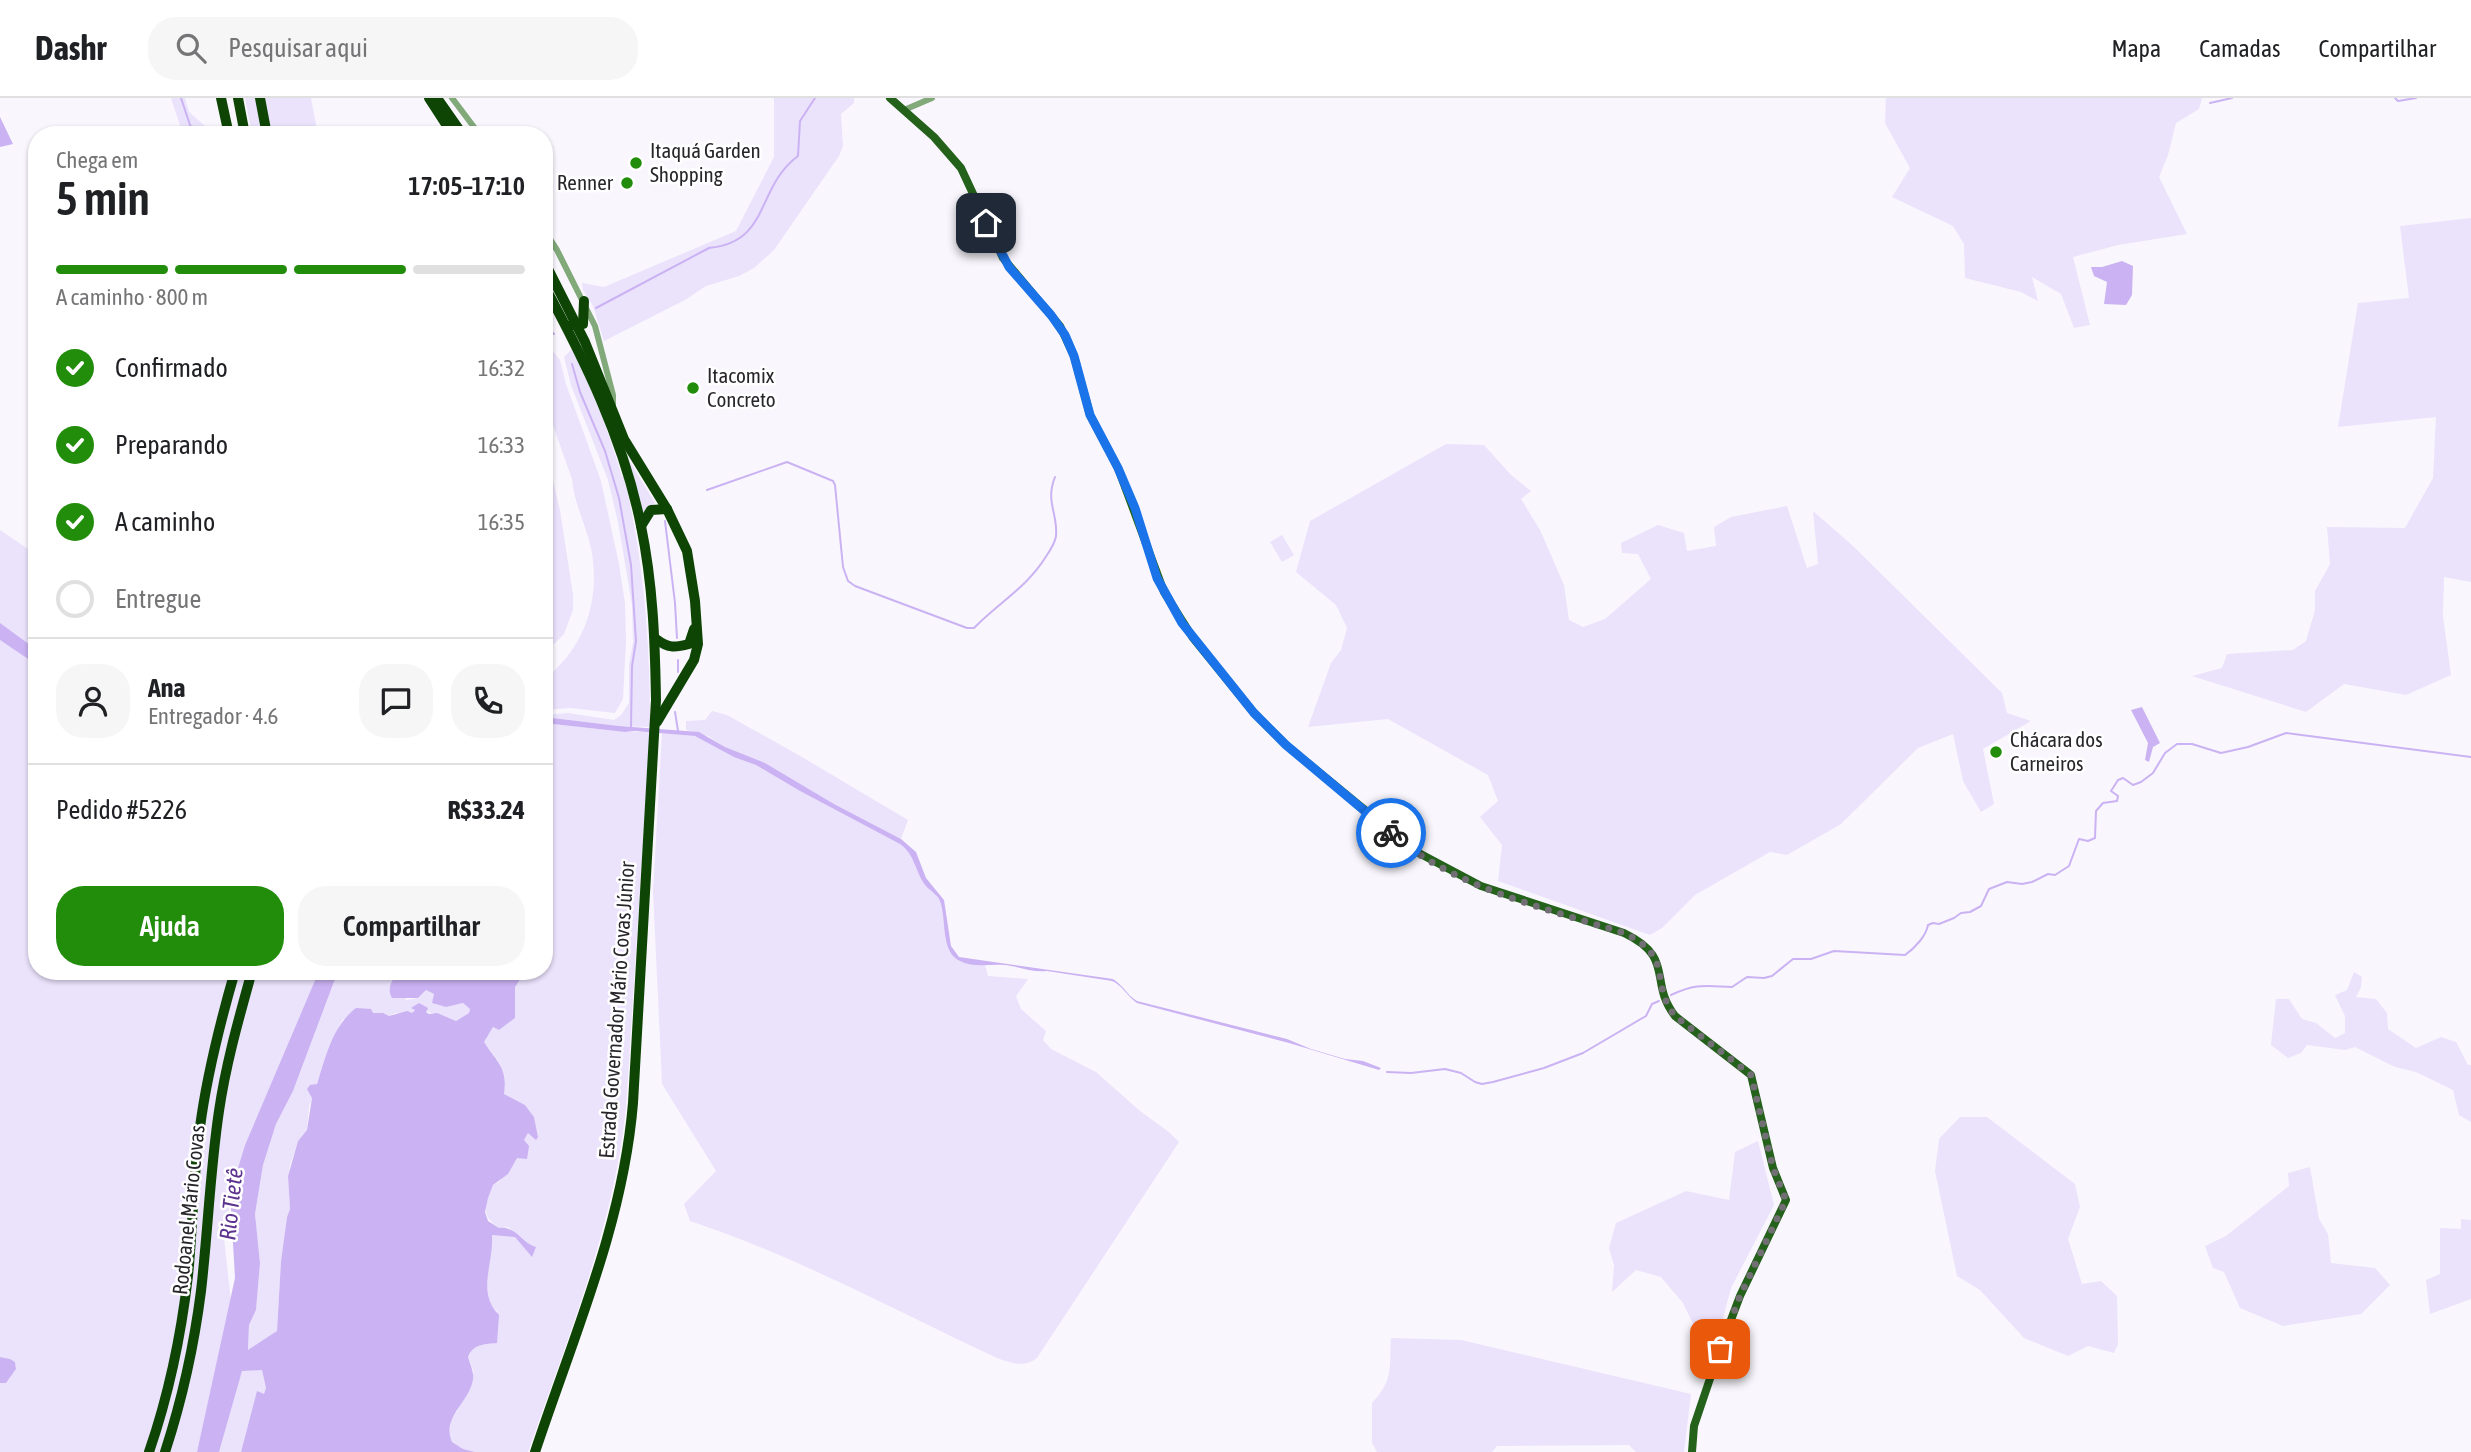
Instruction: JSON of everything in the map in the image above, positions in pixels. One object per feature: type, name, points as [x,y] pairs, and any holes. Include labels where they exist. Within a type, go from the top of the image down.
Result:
[{"type":"highway","points":[[221,98],[227,126]]},
{"type":"highway","points":[[238,98],[243,126]]},
{"type":"highway","points":[[260,98],[265,126]]},
{"type":"highway","points":[[429,98],[447,126]]},
{"type":"highway","points":[[437,98],[457,126]]},
{"type":"highway","name":"Estrada Governador Mário Covas Júnior","points":[[553,279],[577,326],[624,439],[667,509],[687,551],[698,644],[694,660],[655,729]]},
{"type":"highway","name":"Estrada Governador Mário Covas Júnior","points":[[535,1452],[609,1236],[627,1160],[634,1090],[655,729],[656,639],[652,597],[634,493],[595,383],[553,301]]},
{"type":"highway","points":[[561,316],[571,325],[583,324],[584,301]]},
{"type":"highway","points":[[641,526],[651,510],[667,509]]},
{"type":"highway","points":[[656,639],[667,647],[689,644],[696,621]]},
{"type":"highway","name":"Rodoanel Mário Covas","points":[[149,1452],[169,1389],[177,1351],[188,1274],[201,1118],[209,1070],[233,980]]},
{"type":"highway","name":"Rodoanel Mário Covas","points":[[164,1452],[185,1383],[194,1338],[219,1110],[230,1052],[250,980]]},
{"type":"main road","points":[[890,98],[934,137],[961,168],[1003,258],[1065,335],[1074,356],[1090,415],[1118,468],[1135,508],[1157,578],[1193,638],[1254,713],[1286,745],[1407,846],[1481,886],[1624,933],[1650,948],[1655,957],[1667,1003],[1673,1013],[1691,1031],[1751,1075],[1773,1168],[1785,1196],[1784,1203],[1740,1296],[1720,1349],[1694,1426],[1692,1452]]},
{"type":"street","points":[[452,98],[473,126]]},
{"type":"street","points":[[904,110],[932,98]]},
{"type":"street","points":[[553,246],[584,301],[602,345],[613,395],[613,408]]},
{"type":"shaded area","points":[[171,98],[185,98],[189,112],[205,126],[180,126]]},
{"type":"shaded area","points":[[245,98],[257,98],[262,126],[250,126]]},
{"type":"shaded area","points":[[264,98],[311,98],[316,126],[269,126]]},
{"type":"shaded area","points":[[774,98],[854,98],[854,103],[841,114],[843,146],[839,156],[774,250],[754,268],[739,276],[706,286],[685,300],[604,341],[593,306],[583,290],[582,283],[604,287],[736,231],[774,157]]},
{"type":"shaded area","points":[[1886,98],[2202,98],[2199,109],[2176,123],[2159,177],[2187,234],[2118,245],[2073,257],[2090,325],[2074,328],[2061,294],[2032,277],[2038,301],[2021,292],[1965,278],[1964,244],[1953,226],[1892,197],[1910,168],[1885,123]]},
{"type":"shaded area","points":[[0,117],[13,144],[0,147]]},
{"type":"shaded area","points":[[2471,218],[2471,582],[2444,577],[2443,616],[2451,675],[2406,695],[2344,684],[2306,712],[2192,676],[2222,668],[2227,654],[2293,650],[2306,641],[2315,610],[2315,591],[2330,564],[2327,527],[2405,528],[2433,478],[2436,417],[2338,427],[2358,303],[2409,298],[2400,226]]},
{"type":"shaded area","points":[[2122,261],[2133,266],[2132,295],[2126,305],[2104,304],[2107,282],[2094,276],[2091,267]]},
{"type":"shaded area","points":[[572,349],[587,380],[624,477],[637,539],[644,601],[650,727],[553,718],[553,714],[568,713],[614,720],[621,715],[629,703],[629,665],[633,642],[632,605],[608,480],[571,385],[564,357]]},
{"type":"shaded area","points":[[553,351],[560,360],[601,481],[619,564],[625,603],[626,641],[623,699],[615,713],[571,708],[553,709],[553,672],[580,637],[587,621],[594,586],[591,548],[572,479],[553,425]]},
{"type":"shaded area","points":[[1446,444],[1484,445],[1511,475],[1531,491],[1521,499],[1540,530],[1564,585],[1569,620],[1583,627],[1605,619],[1651,579],[1638,554],[1622,553],[1621,543],[1658,525],[1684,533],[1687,551],[1716,546],[1714,527],[1731,517],[1787,506],[1807,568],[1818,564],[1813,511],[1853,546],[2002,693],[2007,713],[2031,721],[1983,749],[1994,804],[1981,812],[1963,781],[1953,734],[1918,748],[1841,824],[1787,855],[1770,852],[1695,895],[1662,928],[1650,935],[1498,881],[1502,845],[1480,817],[1498,801],[1488,775],[1388,719],[1308,727],[1331,663],[1341,650],[1347,628],[1336,605],[1296,572],[1310,521]]},
{"type":"shaded area","points":[[624,452],[655,503],[642,514]]},
{"type":"shaded area","points":[[553,481],[573,595],[573,610],[564,634],[553,645]]},
{"type":"shaded area","points":[[0,530],[28,549],[28,643],[0,623]]},
{"type":"shaded area","points":[[1282,535],[1294,555],[1282,562],[1270,542]]},
{"type":"shaded area","points":[[0,623],[28,643],[28,659],[0,640]]},
{"type":"shaded area","points":[[0,640],[28,659],[28,980],[315,980],[245,1145],[234,1181],[224,1238],[231,1301],[197,1452],[0,1452],[0,1383],[6,1383],[16,1369],[15,1362],[0,1357]]},
{"type":"shaded area","points":[[2142,707],[2160,743],[2153,747],[2149,762],[2145,760],[2148,743],[2131,710]]},
{"type":"shaded area","points":[[712,711],[727,715],[908,820],[901,839],[834,804],[765,763],[725,747],[708,736],[686,730],[686,721],[705,720]]},
{"type":"shaded area","points":[[553,718],[699,732],[725,747],[765,763],[834,804],[901,839],[916,852],[926,878],[944,900],[951,946],[959,957],[1113,979],[1137,1001],[1287,1039],[1311,1049],[1381,1068],[1379,1070],[1137,1003],[1112,981],[960,961],[949,950],[939,899],[925,885],[909,853],[900,844],[756,765],[734,757],[695,736],[553,724]]},
{"type":"shaded area","points":[[553,724],[650,732],[626,1107],[611,1196],[587,1282],[528,1452],[475,1452],[463,1449],[452,1442],[449,1436],[451,1420],[474,1372],[468,1357],[471,1351],[486,1344],[497,1311],[488,1299],[485,1286],[492,1234],[515,1237],[529,1252],[536,1247],[508,1227],[499,1228],[489,1219],[486,1209],[493,1185],[499,1182],[517,1157],[527,1159],[524,1140],[528,1133],[538,1137],[534,1117],[525,1105],[504,1094],[503,1072],[498,1060],[484,1042],[493,1027],[499,1030],[515,1018],[515,987],[520,980],[553,980]]},
{"type":"shaded area","points":[[662,733],[695,736],[708,741],[900,844],[912,858],[925,885],[940,900],[948,944],[957,959],[985,965],[988,976],[1028,979],[1016,996],[1021,1009],[1046,1031],[1043,1040],[1051,1049],[1096,1072],[1179,1142],[1037,1358],[1032,1361],[1017,1364],[997,1358],[807,1267],[690,1221],[684,1204],[716,1171],[662,1084],[653,891]]},
{"type":"shaded area","points":[[2354,972],[2362,977],[2356,997],[2376,999],[2387,1013],[2388,1029],[2416,1048],[2441,1037],[2456,1042],[2468,1065],[2471,1065],[2471,1122],[2459,1115],[2453,1090],[2416,1072],[2395,1067],[2355,1047],[2345,1050],[2307,1045],[2301,1053],[2288,1058],[2271,1045],[2276,999],[2289,999],[2302,1019],[2316,1023],[2335,1038],[2345,1033],[2345,1016],[2335,995],[2347,990]]},
{"type":"shaded area","points":[[315,980],[335,980],[293,1091],[276,1124],[263,1165],[255,1214],[260,1263],[256,1310],[249,1325],[248,1350],[277,1331],[281,1261],[290,1209],[288,1176],[298,1141],[307,1130],[312,1098],[307,1089],[310,1085],[317,1084],[335,1033],[341,1024],[356,1008],[371,1009],[373,1013],[389,1016],[407,1011],[412,1013],[415,1010],[411,1008],[419,1003],[428,1008],[426,1012],[429,1014],[437,1013],[456,1021],[469,1013],[470,1009],[463,1003],[446,1007],[432,1003],[434,994],[426,990],[418,998],[392,998],[390,989],[393,980],[520,980],[515,987],[515,1018],[499,1030],[493,1027],[484,1042],[503,1071],[504,1094],[525,1105],[534,1117],[538,1137],[536,1140],[528,1133],[524,1140],[529,1146],[527,1159],[517,1158],[508,1174],[493,1185],[485,1212],[488,1221],[499,1228],[510,1229],[536,1247],[532,1257],[515,1237],[492,1235],[487,1287],[488,1297],[499,1315],[497,1343],[480,1346],[470,1353],[468,1357],[473,1376],[471,1387],[450,1425],[452,1442],[475,1452],[241,1452],[257,1391],[264,1394],[266,1388],[262,1370],[242,1371],[219,1452],[197,1452],[235,1278],[231,1208],[234,1181],[245,1145]]},
{"type":"shaded area","points":[[335,980],[399,980],[406,1000],[418,998],[426,990],[434,994],[432,1003],[446,1007],[463,1003],[470,1009],[469,1013],[456,1021],[415,1009],[412,1013],[395,1013],[389,1016],[373,1013],[343,1019],[329,1046],[309,1107],[307,1130],[298,1141],[290,1165],[290,1209],[281,1261],[277,1331],[248,1351],[249,1325],[256,1310],[260,1263],[255,1214],[263,1165],[276,1124],[293,1091]]},
{"type":"shaded area","points":[[1960,1117],[1987,1117],[2075,1184],[2080,1207],[2068,1239],[2082,1284],[2101,1281],[2117,1296],[2118,1344],[2114,1353],[2088,1346],[2068,1356],[2024,1338],[1980,1290],[1957,1276],[1935,1171],[1939,1139]]},
{"type":"shaded area","points":[[1758,1141],[1774,1205],[1731,1288],[1717,1341],[1695,1328],[1683,1303],[1661,1277],[1636,1270],[1612,1292],[1614,1265],[1609,1248],[1616,1223],[1686,1191],[1729,1200],[1735,1152]]},
{"type":"shaded area","points":[[2310,1167],[2319,1219],[2328,1234],[2331,1263],[2375,1268],[2390,1285],[2361,1314],[2283,1326],[2240,1308],[2224,1272],[2213,1268],[2205,1246],[2226,1236],[2289,1186],[2288,1173]]},
{"type":"shaded area","points":[[2461,1219],[2471,1220],[2471,1299],[2430,1314],[2426,1280],[2440,1274],[2440,1228],[2461,1229]]},
{"type":"shaded area","points":[[1391,1338],[1461,1340],[1691,1394],[1684,1452],[1636,1452],[1629,1445],[1497,1446],[1492,1452],[1377,1452],[1372,1443],[1372,1403],[1387,1380]]},
{"type":"shaded area","points":[[0,1357],[15,1362],[16,1369],[6,1383],[0,1383]]},
{"type":"shaded area","points":[[242,1370],[262,1370],[266,1388],[264,1394],[257,1392],[241,1452],[219,1452]]},
{"type":"waterway","points":[[181,98],[191,126]]},
{"type":"waterway","points":[[596,308],[709,248],[729,244],[743,236],[761,212],[784,169],[798,156],[800,121],[815,98]]},
{"type":"waterway","points":[[2210,103],[2232,98]]},
{"type":"waterway","points":[[2395,98],[2398,101],[2416,98]]},
{"type":"waterway","points":[[572,364],[580,392],[605,451],[619,498],[631,565],[636,641],[632,666],[631,727]]},
{"type":"waterway","points":[[707,490],[787,462],[833,481],[843,567],[848,581],[967,628],[974,628],[1022,586],[1053,546],[1056,528],[1051,494],[1055,477]]},
{"type":"waterway","points":[[665,521],[677,638]]},
{"type":"waterway","points":[[678,660],[678,672]]},
{"type":"waterway","points":[[675,712],[678,731]]},
{"type":"waterway","points":[[1671,995],[1695,987],[1732,987],[1747,977],[1772,976],[1793,959],[1811,959],[1834,951],[1905,955],[1920,942],[1928,925],[1939,924],[1981,906],[1989,889],[2007,882],[2032,882],[2048,874],[2055,875],[2069,866],[2079,839],[2088,841],[2095,838],[2096,811],[2103,803],[2117,801],[2118,796],[2111,791],[2118,780],[2123,778],[2133,785],[2141,782],[2153,773],[2165,753],[2177,744],[2192,744],[2221,753],[2248,747],[2286,733],[2471,757]]},
{"type":"waterway","points":[[1387,1072],[1411,1073],[1445,1069],[1461,1073],[1482,1084],[1493,1082],[1544,1068],[1583,1053],[1646,1016],[1652,1004],[1659,1001]]},
{"type":"way so far","points":[[1391,833],[1415,851],[1466,880],[1519,900],[1624,933],[1650,948],[1659,968],[1667,1003],[1675,1016],[1751,1075],[1773,1168],[1786,1200],[1740,1296],[1720,1349]]},
{"type":"place","name":"Itaquá Garden Shopping","points":[[636,163]]},
{"type":"place","name":"Renner","points":[[627,183]]},
{"type":"place","name":"Itacomix Concreto","points":[[693,388]]},
{"type":"place","name":"Chácara dos Carneiros","points":[[1996,752]]},
{"type":"route","points":[[986,223],[1009,267],[1065,335],[1074,356],[1090,415],[1108,445],[1135,508],[1157,578],[1182,623],[1254,713],[1286,745],[1391,833]]},
{"type":"water label","name":"Rio Tietê","points":[[231,1204]]}]
